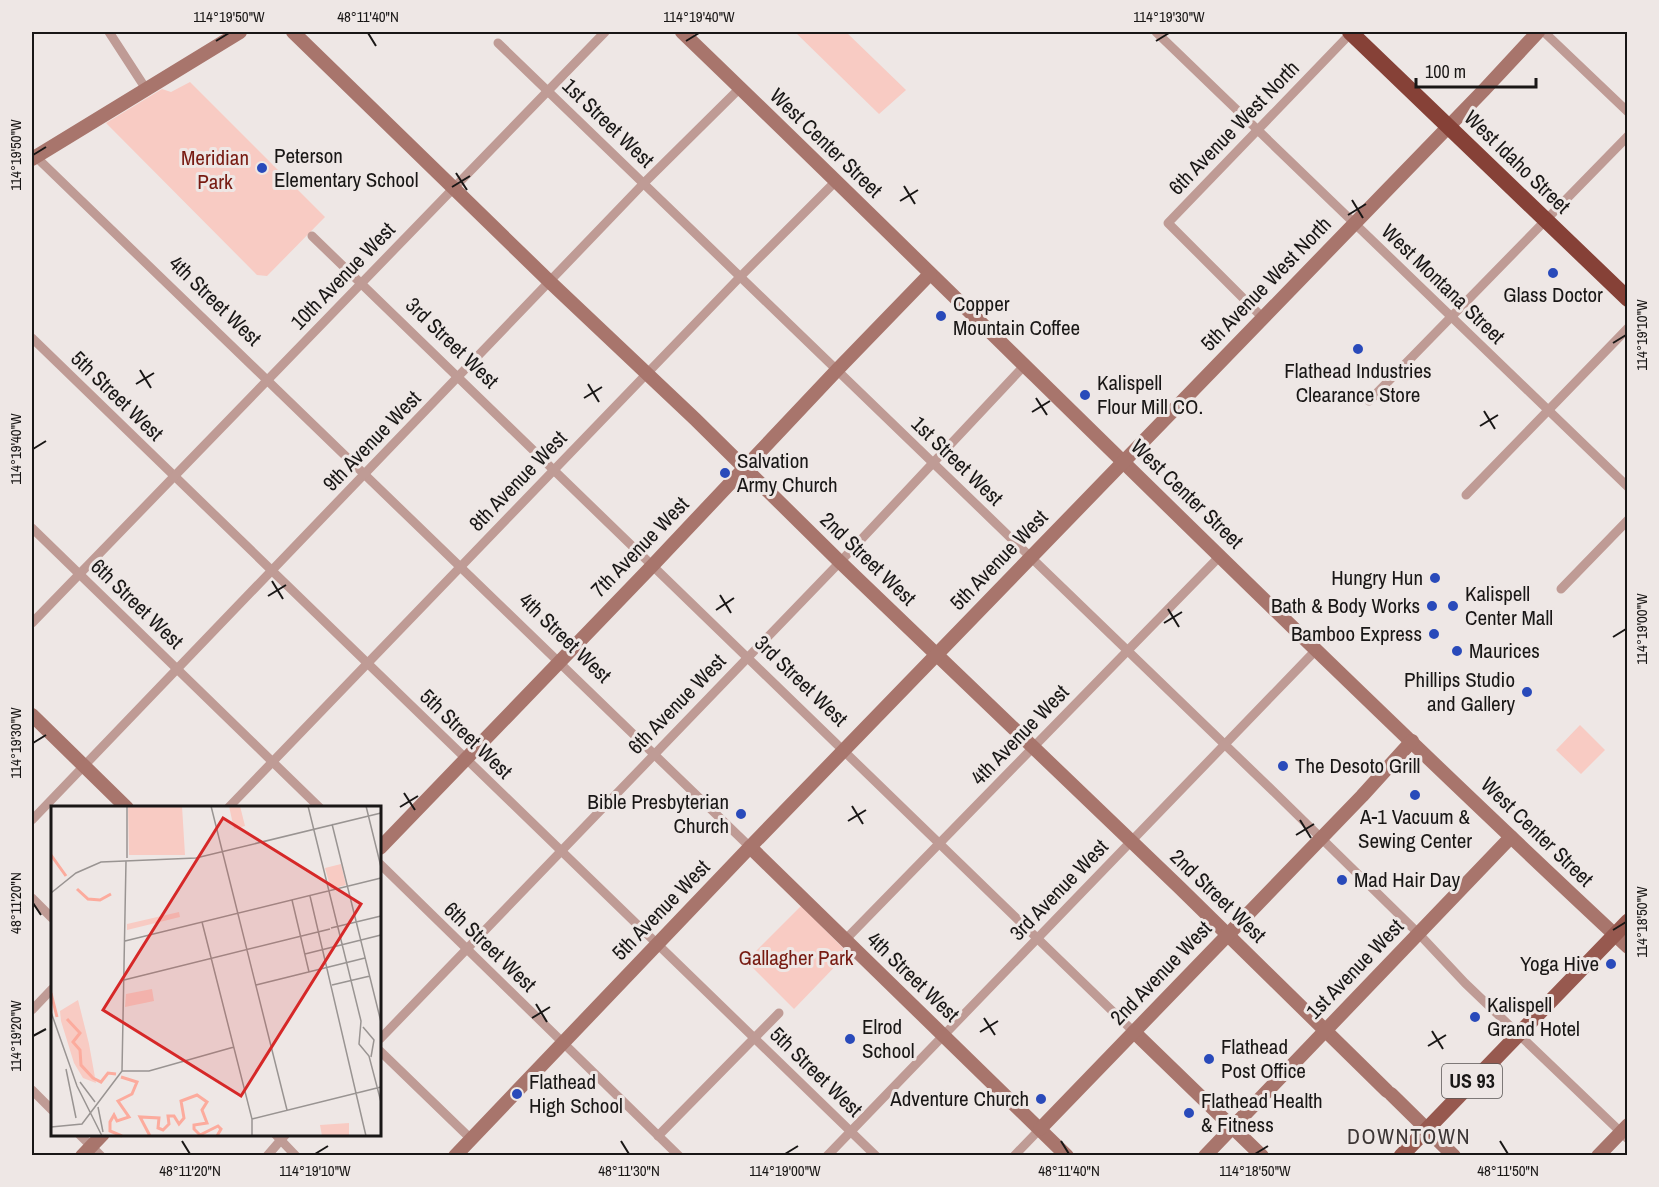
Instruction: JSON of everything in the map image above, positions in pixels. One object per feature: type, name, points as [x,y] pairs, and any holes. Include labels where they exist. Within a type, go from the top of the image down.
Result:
[{"type":"highway","name":"West Idaho Street","points":[[1351,32],[1628,299]]},
{"type":"main road","name":"US 93","points":[[1401,1155],[1628,921]]},
{"type":"street","points":[[110,32],[146,89]]},
{"type":"street","points":[[33,156],[240,32]]},
{"type":"street","name":"2nd Street West","points":[[293,32],[1454,1155]]},
{"type":"street","name":"10th Avenue West","points":[[32,623],[605,32]]},
{"type":"street","name":"West Center Street","points":[[682,32],[1024,366],[1511,837],[1628,947]]},
{"type":"street","name":"6th Avenue West North","points":[[1262,317],[1168,223],[1351,32]]},
{"type":"street","name":"5th Avenue West North","points":[[1123,461],[1538,32]]},
{"type":"street","points":[[1544,32],[1628,112]]},
{"type":"street","name":"West Montana Street","points":[[1160,33],[1628,487]]},
{"type":"street","name":"1st Street West","points":[[498,43],[1321,838],[1518,1034],[1625,1132]]},
{"type":"street","name":"9th Avenue West","points":[[32,820],[644,183],[740,88]]},
{"type":"street","points":[[1369,401],[1628,136]]},
{"type":"street","name":"4th Street West","points":[[33,156],[654,753],[1067,1155]]},
{"type":"street","name":"8th Avenue West","points":[[229,806],[836,180]]},
{"type":"street","name":"3rd Street West","points":[[312,236],[1262,1155]]},
{"type":"street","name":"7th Avenue West","points":[[381,847],[930,274]]},
{"type":"street","points":[[1466,495],[1628,328]]},
{"type":"street","name":"5th Street West","points":[[32,338],[876,1155]]},
{"type":"street","name":"6th Avenue West","points":[[381,1038],[840,562],[1024,366]]},
{"type":"street","name":"5th Avenue West","points":[[455,1155],[1123,461]]},
{"type":"street","points":[[1561,589],[1628,520]]},
{"type":"street","name":"6th Street West","points":[[32,528],[319,806]]},
{"type":"street","name":"4th Avenue West","points":[[845,940],[1221,555]]},
{"type":"street","name":"3rd Avenue West","points":[[827,1155],[1317,649]]},
{"type":"street","points":[[32,716],[126,806]]},
{"type":"street","name":"2nd Avenue West","points":[[1014,1155],[1228,935],[1412,741]]},
{"type":"street","name":"1st Avenue West","points":[[1205,1155],[1511,837]]},
{"type":"street","name":"6th Street West","points":[[381,865],[679,1155]]},
{"type":"street","points":[[32,898],[51,917]]},
{"type":"street","points":[[32,1010],[51,989]]},
{"type":"street","points":[[658,1136],[779,1013]]},
{"type":"street","points":[[381,1051],[471,1139]]},
{"type":"street","points":[[32,1090],[51,1109]]},
{"type":"street","points":[[1598,1155],[1625,1132]]},
{"type":"street","points":[[80,1136],[92,1152],[102,1136]]},
{"type":"street","points":[[267,1155],[281,1136],[296,1155]]},
{"type":"green space","points":[[795,32],[846,32],[906,90],[879,114]]},
{"type":"green space","name":"Meridian Park","points":[[190,82],[325,217],[267,276],[257,275],[106,123],[162,89],[171,92]]},
{"type":"green space","points":[[1580,725],[1605,750],[1581,774],[1556,750]]},
{"type":"green space","name":"Gallagher Park","points":[[801,906],[848,953],[794,1009],[746,961]]},
{"type":"place","name":"Peterson Elementary School","points":[[262,168]]},
{"type":"place","name":"Glass Doctor","points":[[1553,273]]},
{"type":"place","name":"Copper Mountain Coffee","points":[[941,316]]},
{"type":"place","name":"Flathead Industries Clearance Store","points":[[1358,349]]},
{"type":"place","name":"Kalispell Flour Mill CO.","points":[[1085,395]]},
{"type":"place","name":"Salvation Army Church","points":[[725,473]]},
{"type":"place","name":"Hungry Hun","points":[[1435,578]]},
{"type":"place","name":"Bath & Body Works","points":[[1432,606]]},
{"type":"place","name":"Kalispell Center Mall","points":[[1453,606]]},
{"type":"place","name":"Bamboo Express","points":[[1434,634]]},
{"type":"place","name":"Maurices","points":[[1457,651]]},
{"type":"place","name":"Phillips Studio and Gallery","points":[[1527,692]]},
{"type":"place","name":"The Desoto Grill","points":[[1283,766]]},
{"type":"place","name":"A-1 Vacuum & Sewing Center","points":[[1415,795]]},
{"type":"place","name":"Bible Presbyterian Church","points":[[741,814]]},
{"type":"place","name":"Mad Hair Day","points":[[1342,880]]},
{"type":"place","name":"Yoga Hive","points":[[1611,964]]},
{"type":"place","name":"Kalispell Grand Hotel","points":[[1475,1017]]},
{"type":"place","name":"Elrod School","points":[[850,1039]]},
{"type":"place","name":"Flathead Post Office","points":[[1209,1059]]},
{"type":"place","name":"Flathead High School","points":[[517,1094]]},
{"type":"place","name":"Adventure Church","points":[[1041,1099]]},
{"type":"place","name":"Flathead Health & Fitness","points":[[1189,1113]]},
{"type":"district","name":"DOWNTOWN","points":[[1409,1136]]}]
